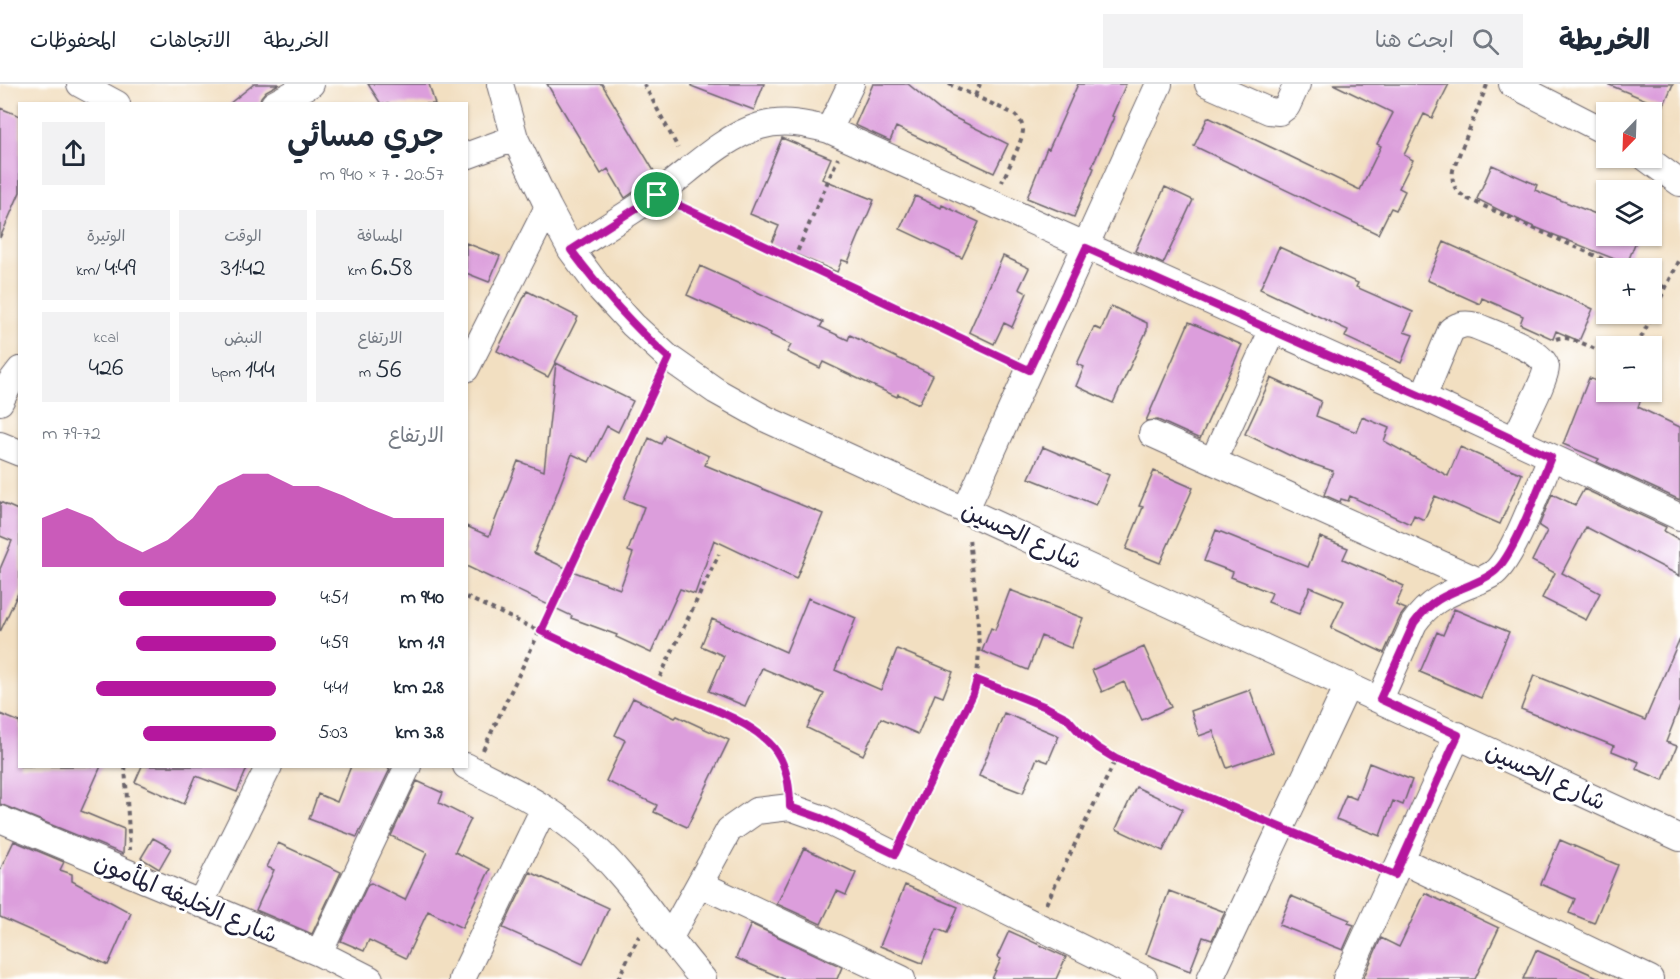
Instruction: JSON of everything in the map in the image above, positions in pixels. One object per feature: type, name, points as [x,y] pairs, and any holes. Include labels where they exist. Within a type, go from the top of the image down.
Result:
[{"type":"street","points":[[80,84],[113,102]]},
{"type":"street","points":[[278,102],[311,84]]},
{"type":"street","name":"شارع الحسين","points":[[500,84],[515,138],[571,250],[613,304],[633,325],[669,358],[716,391],[766,419],[1680,838]]},
{"type":"street","points":[[837,134],[850,84]]},
{"type":"street","points":[[966,510],[1159,84]]},
{"type":"street","points":[[1216,86],[1269,111],[1279,112],[1287,106],[1297,84]]},
{"type":"street","points":[[1512,84],[1596,127]]},
{"type":"street","points":[[571,250],[657,195],[740,134],[761,126],[784,122],[807,124],[837,134],[1086,248],[1423,397],[1680,517]]},
{"type":"street","points":[[468,155],[515,138]]},
{"type":"street","points":[[1660,168],[1680,183]]},
{"type":"street","points":[[468,365],[548,207]]},
{"type":"street","points":[[1423,397],[1451,330],[1458,325],[1476,326],[1534,352],[1543,360],[1546,373],[1515,440]]},
{"type":"street","points":[[1213,461],[1272,331]]},
{"type":"street","points":[[0,402],[10,382],[18,372]]},
{"type":"street","points":[[1152,434],[1479,581]]},
{"type":"street","points":[[0,445],[18,452]]},
{"type":"street","points":[[1380,699],[1414,623],[1422,612],[1444,596],[1479,581],[1497,570],[1509,554],[1551,457]]},
{"type":"street","points":[[1210,979],[1348,685]]},
{"type":"street","points":[[1346,979],[1458,735]]},
{"type":"street","points":[[470,767],[544,808],[591,845],[619,873],[669,939],[703,979]]},
{"type":"street","points":[[200,904],[267,768]]},
{"type":"street","points":[[326,965],[407,768]]},
{"type":"street","points":[[669,939],[729,830],[756,811],[790,807],[821,818],[1144,979]]},
{"type":"street","points":[[462,979],[544,808]]},
{"type":"street","name":"شارع الخليفه المأمون","points":[[0,819],[200,904],[326,965],[370,979]]},
{"type":"street","points":[[1398,867],[1650,979]]},
{"type":"street","points":[[700,884],[902,979]]},
{"type":"path","points":[[644,84],[690,170]]},
{"type":"path","points":[[949,84],[1014,114],[1021,120],[1023,130],[992,205]]},
{"type":"path","points":[[975,96],[980,84]]},
{"type":"path","points":[[1488,84],[1453,170],[1454,188],[1468,199],[1601,258]]},
{"type":"path","points":[[794,259],[837,134]]},
{"type":"path","points":[[657,195],[1029,370]]},
{"type":"path","points":[[1642,336],[1680,259]]},
{"type":"path","points":[[1662,286],[1666,288]]},
{"type":"path","points":[[1543,360],[1553,340],[1560,338],[1596,350]]},
{"type":"path","points":[[470,767],[541,631],[669,358]]},
{"type":"path","points":[[895,854],[973,694],[977,680],[978,639],[966,510]]},
{"type":"path","points":[[656,685],[719,554]]},
{"type":"path","points":[[468,598],[742,722],[759,733],[774,748],[784,766],[790,786],[790,807]]},
{"type":"path","points":[[977,680],[1046,707],[1067,718],[1081,734],[1116,759],[1281,828],[1398,867]]},
{"type":"path","points":[[1036,926],[1116,759]]},
{"type":"path","points":[[125,768],[132,875]]},
{"type":"path","points":[[618,979],[650,911]]},
{"type":"building","points":[[254,84],[279,84],[266,91],[260,102],[232,102]]},
{"type":"building","points":[[368,84],[429,84],[434,102],[380,102]]},
{"type":"building","points":[[547,84],[602,84],[657,176],[625,198],[608,169],[601,174]]},
{"type":"building","points":[[691,84],[764,84],[754,110],[691,86]]},
{"type":"building","points":[[873,84],[908,84],[941,111],[1008,144],[994,173],[896,127],[890,141],[855,125]]},
{"type":"building","points":[[1078,84],[1126,84],[1074,217],[1027,198],[1047,148],[1049,149]]},
{"type":"building","points":[[1333,84],[1449,84],[1432,118],[1424,114],[1404,155],[1413,160],[1399,188],[1405,191],[1396,210],[1391,208],[1378,234],[1194,146],[1208,117],[1360,190],[1381,146],[1377,144],[1393,113]]},
{"type":"building","points":[[1607,84],[1673,84],[1663,107],[1662,102],[1651,102]]},
{"type":"building","points":[[0,108],[18,115],[18,197],[0,238]]},
{"type":"building","points":[[782,138],[831,158],[822,179],[874,200],[848,262],[842,260],[837,272],[771,244],[779,226],[750,214]]},
{"type":"building","points":[[1492,165],[1537,185],[1535,190],[1596,214],[1596,246],[1634,246],[1629,258],[1612,258],[1527,224],[1477,199]]},
{"type":"building","points":[[1165,187],[1193,200],[1163,264],[1135,251]]},
{"type":"building","points":[[915,196],[941,208],[942,205],[979,222],[962,258],[900,229]]},
{"type":"building","points":[[1444,242],[1593,309],[1579,341],[1556,331],[1553,339],[1520,324],[1523,316],[1482,298],[1480,304],[1427,280]]},
{"type":"building","points":[[468,244],[500,256],[489,282],[468,274]]},
{"type":"building","points":[[1279,247],[1358,283],[1356,287],[1413,312],[1404,332],[1413,335],[1401,363],[1345,337],[1348,330],[1260,289]]},
{"type":"building","points":[[1003,256],[1029,268],[1019,289],[1027,293],[1012,327],[1004,323],[994,344],[969,332]]},
{"type":"building","points":[[700,266],[823,322],[820,327],[848,340],[850,335],[933,375],[919,404],[898,394],[897,397],[823,362],[820,368],[787,352],[791,345],[770,335],[771,333],[687,295]]},
{"type":"building","points":[[527,291],[578,317],[548,377],[497,351]]},
{"type":"building","points":[[1111,306],[1147,323],[1147,330],[1113,403],[1076,386],[1084,367],[1077,364],[1094,327],[1101,330]]},
{"type":"building","points":[[1189,322],[1242,345],[1200,439],[1158,420],[1146,421]]},
{"type":"building","points":[[556,363],[633,401],[618,432],[607,426],[589,462],[572,454],[534,553],[572,571],[620,589],[633,553],[628,551],[644,507],[624,499],[649,438],[661,444],[665,435],[709,456],[705,465],[823,514],[796,579],[714,540],[695,594],[680,589],[651,653],[616,637],[617,635],[571,618],[572,616],[468,567],[468,527],[489,536],[518,461],[544,471]]},
{"type":"building","points":[[1271,378],[1321,401],[1316,416],[1356,432],[1362,417],[1389,428],[1384,441],[1448,476],[1460,447],[1522,474],[1500,524],[1435,496],[1424,520],[1414,515],[1410,524],[1350,496],[1348,501],[1341,499],[1340,502],[1324,495],[1333,471],[1295,458],[1245,434]]},
{"type":"building","points":[[1589,378],[1596,381],[1596,402],[1640,402],[1638,407],[1680,427],[1680,500],[1597,462],[1599,459],[1563,444]]},
{"type":"building","points":[[1043,447],[1109,475],[1096,505],[1029,478]]},
{"type":"building","points":[[1154,471],[1193,488],[1160,563],[1126,549],[1143,507],[1139,506]]},
{"type":"building","points":[[1584,489],[1666,527],[1664,531],[1680,540],[1680,576],[1586,527],[1562,573],[1600,593],[1586,620],[1542,598],[1555,573],[1532,561],[1547,531],[1539,526],[1552,494],[1575,505]]},
{"type":"building","points":[[0,502],[18,510],[18,593],[0,632],[0,569],[12,541],[0,536]]},
{"type":"building","points":[[1216,530],[1308,567],[1320,537],[1348,548],[1343,559],[1404,586],[1396,605],[1406,609],[1384,653],[1331,628],[1344,601],[1310,587],[1299,614],[1268,602],[1272,593],[1231,577],[1233,572],[1204,561]]},
{"type":"building","points":[[1010,590],[1083,618],[1071,648],[1041,636],[1028,670],[982,651],[991,628],[995,630]]},
{"type":"building","points":[[808,598],[856,618],[835,670],[881,690],[897,649],[953,672],[943,697],[935,694],[918,734],[881,718],[863,755],[807,728],[824,694],[762,668],[745,706],[709,691],[724,656],[701,646],[712,619],[786,652]]},
{"type":"building","points":[[1454,609],[1509,632],[1481,698],[1420,672],[1437,632],[1443,635]]},
{"type":"building","points":[[1680,638],[1680,706],[1666,742],[1677,746],[1663,780],[1636,769],[1639,762],[1612,751],[1614,746],[1521,709],[1534,675],[1645,720]]},
{"type":"building","points":[[1144,647],[1171,707],[1142,720],[1124,682],[1102,692],[1092,670]]},
{"type":"building","points":[[1250,690],[1273,752],[1227,768],[1213,731],[1199,736],[1191,711]]},
{"type":"building","points":[[633,698],[729,740],[687,827],[654,812],[657,805],[606,781],[625,740],[615,735]]},
{"type":"building","points":[[1004,713],[1059,736],[1048,762],[1037,758],[1023,793],[979,776]]},
{"type":"building","points":[[0,714],[18,721],[18,768],[100,768],[81,811],[124,829],[123,854],[0,804]]},
{"type":"building","points":[[1369,763],[1412,780],[1403,805],[1393,801],[1380,836],[1336,819],[1346,795],[1356,799]]},
{"type":"building","points":[[141,768],[247,768],[237,792],[196,776],[184,804],[135,782]]},
{"type":"building","points":[[350,768],[390,769],[357,837],[309,819],[318,794],[337,802]]},
{"type":"building","points":[[417,781],[443,793],[439,803],[471,819],[455,852],[490,869],[462,928],[428,911],[406,958],[369,940],[364,951],[341,941],[368,884],[371,883],[405,900],[427,853],[391,836]]},
{"type":"building","points":[[1136,787],[1183,809],[1163,851],[1116,829]]},
{"type":"building","points":[[153,838],[171,848],[159,869],[141,858]]},
{"type":"building","points":[[1560,840],[1618,865],[1594,923],[1569,913],[1575,899],[1541,884]]},
{"type":"building","points":[[14,841],[64,862],[60,870],[72,874],[72,881],[131,913],[108,965],[0,917],[0,870]]},
{"type":"building","points":[[278,843],[341,872],[312,934],[256,910],[274,870],[267,867]]},
{"type":"building","points":[[804,848],[856,873],[846,895],[837,891],[821,924],[777,904]]},
{"type":"building","points":[[530,872],[609,908],[583,964],[503,928]]},
{"type":"building","points":[[905,885],[958,907],[947,933],[937,929],[922,963],[880,946]]},
{"type":"building","points":[[1169,891],[1225,912],[1212,940],[1203,937],[1190,971],[1146,954]]},
{"type":"building","points":[[1425,893],[1499,928],[1475,979],[1363,979],[1381,938],[1399,947]]},
{"type":"building","points":[[1291,896],[1350,920],[1348,923],[1354,925],[1343,950],[1279,925]]},
{"type":"building","points":[[751,924],[842,967],[837,979],[784,979],[736,958]]},
{"type":"building","points":[[1009,931],[1066,957],[1056,979],[992,979],[1001,959],[997,957]]},
{"type":"building","points":[[1536,950],[1602,979],[1523,979]]},
{"type":"route","points":[[657,195],[1029,370],[1086,248],[1423,397],[1551,457],[1504,563],[1489,577],[1444,596],[1422,612],[1414,623],[1380,699],[1458,735],[1395,875],[1116,759],[1081,734],[1067,718],[1046,707],[977,680],[973,694],[895,854],[821,818],[790,807],[790,786],[784,766],[774,748],[759,733],[742,722],[541,631],[669,358],[633,325],[600,289],[571,250],[657,195]]}]
